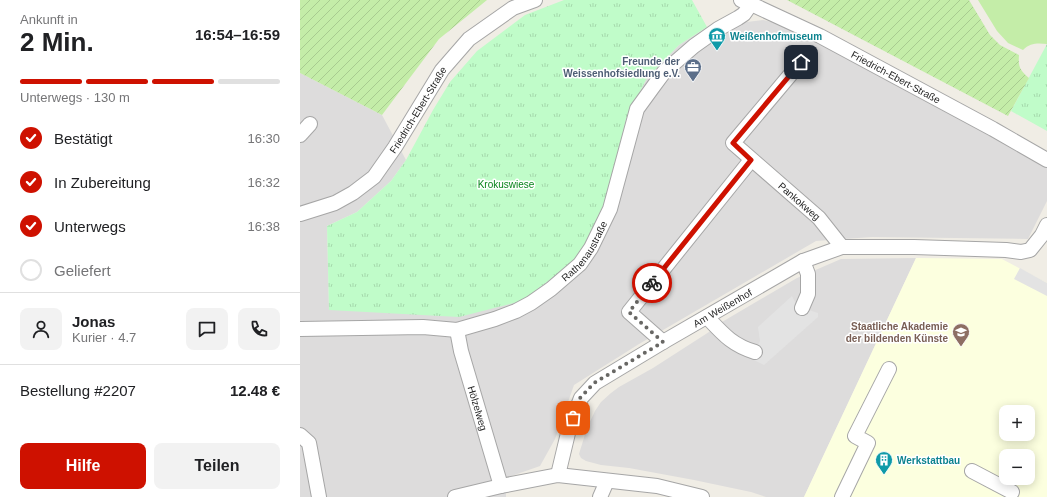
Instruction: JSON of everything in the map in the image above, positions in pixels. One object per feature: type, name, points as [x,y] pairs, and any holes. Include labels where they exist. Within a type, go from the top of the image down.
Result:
[{"type":"street","name":"Friedrich-Ebert-Straße","points":[[300,214],[335,203],[353,193],[374,177],[395,147],[442,70],[470,39],[513,8],[535,0]]},
{"type":"street","name":"Friedrich-Ebert-Straße","points":[[746,2],[820,36],[993,129],[1047,160]]},
{"type":"street","name":"Rathenaustraße","points":[[300,328],[423,327],[457,330],[516,311],[531,303],[551,289],[580,264],[591,248],[610,209],[637,109],[664,72],[694,46],[718,29],[744,14],[746,2]]},
{"type":"street","name":"Pankokweg","points":[[801,62],[733,143],[819,218],[842,247]]},
{"type":"street","points":[[300,135],[310,124]]},
{"type":"street","points":[[663,342],[629,312],[751,160]]},
{"type":"street","name":"Am Weißenhof","points":[[558,475],[569,429],[580,398],[594,383],[803,261],[842,247],[914,247],[1021,252],[1030,250],[1042,235],[1047,225]]},
{"type":"street","points":[[802,308],[808,294],[808,274],[803,261]]},
{"type":"street","points":[[707,317],[724,335],[743,348],[755,352]]},
{"type":"street","name":"Hölzelweg","points":[[457,330],[461,351],[501,486]]},
{"type":"street","points":[[842,497],[868,443],[855,436],[889,369]]},
{"type":"street","points":[[300,435],[309,443],[319,497]]},
{"type":"street","points":[[972,471],[1014,495]]},
{"type":"street","points":[[455,497],[558,475],[657,486],[702,497]]},
{"type":"street","points":[[600,497],[607,480]]},
{"type":"shaded area","points":[[763,20],[785,25],[1047,165],[1047,201],[1028,239],[872,237],[816,241],[639,344],[574,385],[555,439],[540,466],[506,478],[506,497],[300,497],[300,73],[382,115],[406,160],[391,181],[357,212],[327,226],[329,310],[620,149],[626,119],[647,78],[679,45],[707,27]]},
{"type":"shaded area","points":[[916,258],[804,497],[766,497],[751,492],[694,480],[629,468],[601,465],[581,458],[579,454],[587,428],[601,402],[619,387],[653,368],[722,322],[797,278],[841,259]]},
{"type":"shaded area","name":"Staatliche Akademie der bildenden Künste","points":[[916,258],[1002,259],[1047,283],[1047,497],[804,497]]},
{"type":"shaded area","points":[[1020,268],[1047,283],[1047,296],[1014,279]]},
{"type":"shaded area","points":[[792,296],[797,306],[818,313],[818,317],[764,365],[748,357],[755,352],[760,341],[758,327]]},
{"type":"green space","points":[[300,0],[487,0],[439,39],[382,115],[300,73]]},
{"type":"green space","name":"Krokuswiese","points":[[564,0],[692,0],[707,27],[679,45],[647,78],[626,119],[612,180],[598,223],[585,247],[569,265],[522,301],[459,317],[329,310],[327,226],[357,212],[391,181],[406,160],[450,82],[477,51],[525,15]]},
{"type":"green space","points":[[787,0],[969,0],[990,35],[1000,45],[1019,55],[1020,68],[1029,78],[1008,116]]},
{"type":"green space","points":[[978,0],[1047,0],[1047,44],[1034,44],[1023,50],[1008,43],[997,31]]},
{"type":"green space","points":[[1047,44],[1047,131],[1011,111]]},
{"type":"way so far","points":[[573,418],[580,398],[594,383],[663,342],[629,312],[652,283]]},
{"type":"place","name":"Weißenhofmuseum","points":[[717,51]]},
{"type":"place","name":"Freunde der Weissenhofsiedlung e.V.","points":[[693,82]]},
{"type":"place","name":"Staatliche Akademie der bildenden Künste","points":[[961,347]]},
{"type":"place","name":"Werkstattbau","points":[[884,475]]},
{"type":"route","points":[[652,283],[751,160],[733,143],[801,62]]}]
